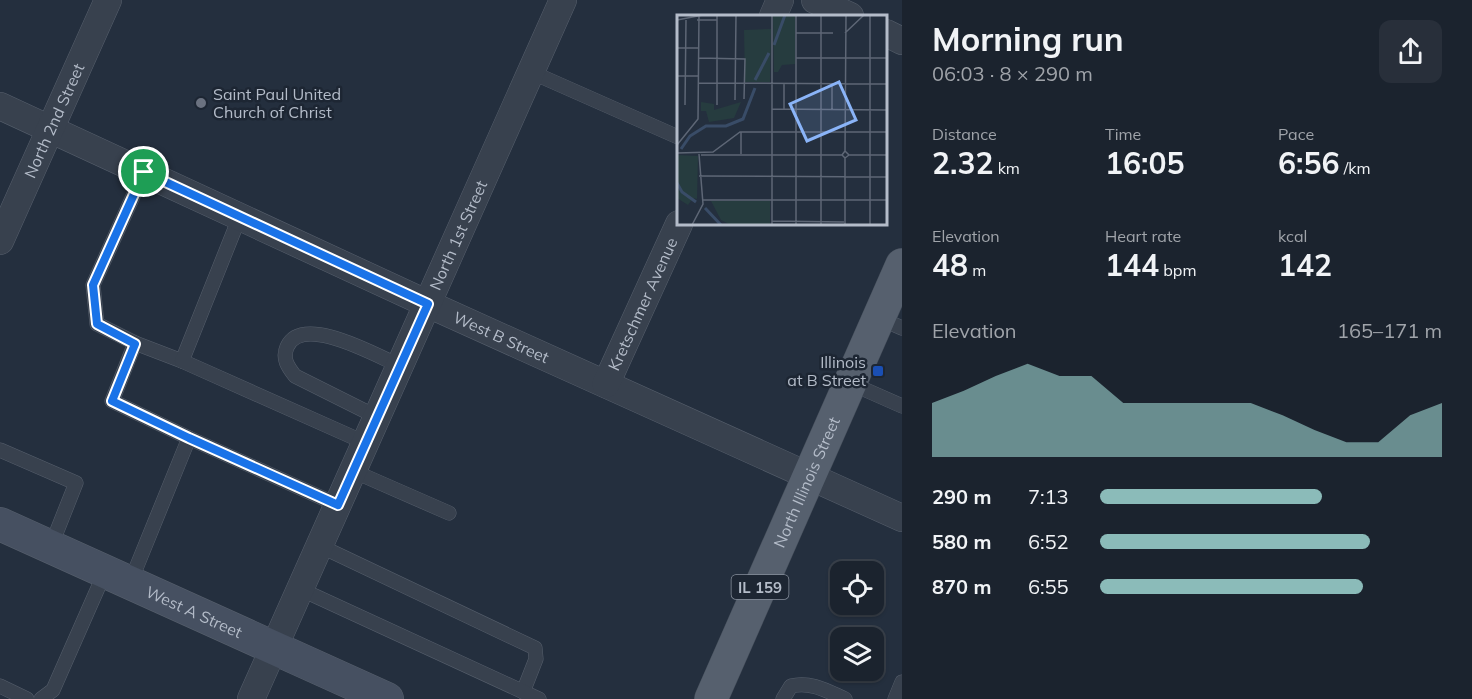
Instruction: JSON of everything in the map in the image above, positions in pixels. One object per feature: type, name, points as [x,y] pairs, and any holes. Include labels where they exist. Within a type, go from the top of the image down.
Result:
[{"type":"main road","name":"North Illinois Street","points":[[711,699],[850,383],[890,323],[902,265]]},
{"type":"main road","name":"West A Street","points":[[0,525],[387,699]]},
{"type":"street","name":"North 2nd Street","points":[[0,241],[108,0]]},
{"type":"street","name":"North 1st Street","points":[[251,699],[562,0]]},
{"type":"street","points":[[773,15],[780,0]]},
{"type":"street","points":[[815,0],[848,15]]},
{"type":"street","points":[[887,34],[902,41]]},
{"type":"street","name":"West B Street","points":[[0,106],[428,304],[902,518]]},
{"type":"street","name":"Kretschmer Avenue","points":[[606,384],[679,225]]},
{"type":"lane","points":[[531,72],[677,136]]},
{"type":"lane","points":[[144,172],[93,285],[97,324],[135,344],[182,361],[366,443]]},
{"type":"lane","points":[[182,361],[240,216]]},
{"type":"lane","points":[[377,417],[295,376],[286,365],[285,352],[288,343],[302,333],[319,333],[400,366]]},
{"type":"lane","points":[[135,344],[112,401],[338,505]]},
{"type":"lane","points":[[850,383],[902,406]]},
{"type":"lane","points":[[41,699],[53,690],[117,577],[189,438]]},
{"type":"lane","points":[[0,450],[76,483],[51,547]]},
{"type":"lane","points":[[353,471],[449,513]]},
{"type":"lane","points":[[320,546],[535,648],[536,659],[523,692]]},
{"type":"lane","points":[[300,589],[539,699]]},
{"type":"lane","points":[[895,699],[902,682]]},
{"type":"lane","points":[[783,699],[791,686],[801,683],[811,684],[845,699]]},
{"type":"lane","points":[[0,686],[27,699]]},
{"type":"place","name":"Saint Paul United Church of Christ","points":[[201,103]]},
{"type":"place","name":"Illinois at B Street","points":[[878,371]]},
{"type":"route","points":[[144,172],[428,304],[338,505],[112,401],[135,344],[97,324],[93,285],[144,172]]}]
